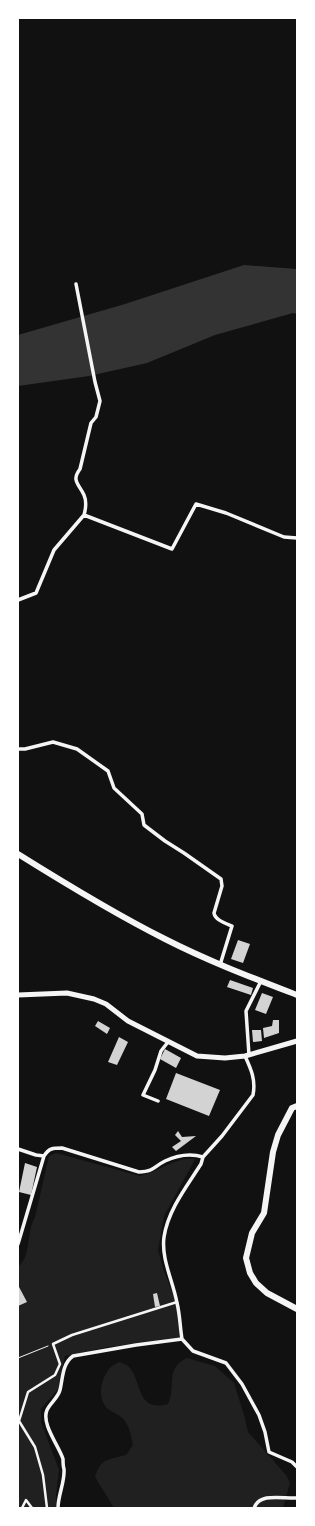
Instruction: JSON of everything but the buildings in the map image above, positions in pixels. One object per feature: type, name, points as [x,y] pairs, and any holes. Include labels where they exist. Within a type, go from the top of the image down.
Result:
[{"type":"highway","points":[[18,854],[96,902],[166,940],[220,965],[297,995]]},
{"type":"highway","points":[[297,1106],[292,1108],[278,1135],[273,1152],[264,1212],[252,1233],[246,1258],[250,1273],[256,1283],[267,1293],[297,1309]]},
{"type":"highway","points":[[288,1116],[297,1111]]},
{"type":"main road","points":[[18,995],[67,993],[94,999],[106,1004],[128,1021],[196,1056],[225,1058],[247,1055],[297,1041]]},
{"type":"street","points":[[18,600],[36,593],[54,550],[84,515],[86,504],[85,496],[76,481],[76,474],[80,469],[91,423],[96,417],[100,401],[76,284]]},
{"type":"street","points":[[84,515],[172,549],[196,504],[226,513],[284,537],[297,538]]},
{"type":"street","points":[[18,749],[25,749],[53,742],[77,748],[108,771],[114,788],[142,814],[144,826],[184,852],[221,879],[222,886],[214,916],[232,926],[220,965]]},
{"type":"street","points":[[261,981],[246,1011],[247,1055],[254,1078],[253,1094],[222,1136],[203,1157],[201,1164],[179,1199],[168,1220],[164,1238],[164,1252],[177,1302],[182,1339],[193,1351],[226,1363],[242,1384],[258,1415],[265,1432],[269,1452],[292,1462],[297,1468]]},
{"type":"street","points":[[158,1101],[143,1095],[155,1070],[161,1051],[168,1042]]},
{"type":"street","points":[[18,1244],[44,1156],[47,1150],[51,1148],[62,1148],[139,1172],[149,1172],[165,1161],[188,1154],[203,1157]]},
{"type":"street","points":[[18,1149],[44,1156]]},
{"type":"street","points":[[47,1508],[43,1475],[35,1447],[19,1421],[28,1392],[54,1375],[60,1364],[52,1344],[72,1336],[177,1302]]},
{"type":"street","points":[[58,1508],[58,1500],[63,1488],[63,1459],[48,1427],[46,1416],[47,1410],[60,1392],[64,1369],[68,1360],[73,1356],[182,1339]]},
{"type":"street","points":[[254,1508],[256,1503],[266,1497],[297,1498]]},
{"type":"street","points":[[22,1508],[26,1500],[32,1508]]},
{"type":"path","points":[[18,1358],[52,1344]]},
{"type":"shaded area","points":[[244,265],[297,269],[297,314],[293,313],[215,335],[147,363],[89,376],[18,386],[18,335],[125,304]]},
{"type":"shaded area","points":[[56,1153],[140,1176],[180,1160],[195,1159],[164,1216],[158,1250],[176,1303],[180,1338],[108,1347],[65,1356],[58,1389],[41,1409],[41,1422],[59,1470],[56,1495],[57,1508],[18,1508],[18,1268],[24,1260],[27,1252],[31,1226],[35,1217],[49,1156]]},
{"type":"shaded area","points":[[187,1358],[215,1366],[234,1383],[248,1432],[286,1475],[290,1483],[283,1508],[114,1508],[95,1477],[97,1471],[103,1463],[110,1459],[126,1455],[133,1445],[129,1429],[125,1421],[108,1409],[104,1404],[101,1394],[102,1382],[111,1367],[119,1362],[125,1364],[133,1372],[141,1394],[145,1400],[150,1404],[157,1406],[168,1404],[172,1390],[173,1372],[180,1362]]}]
